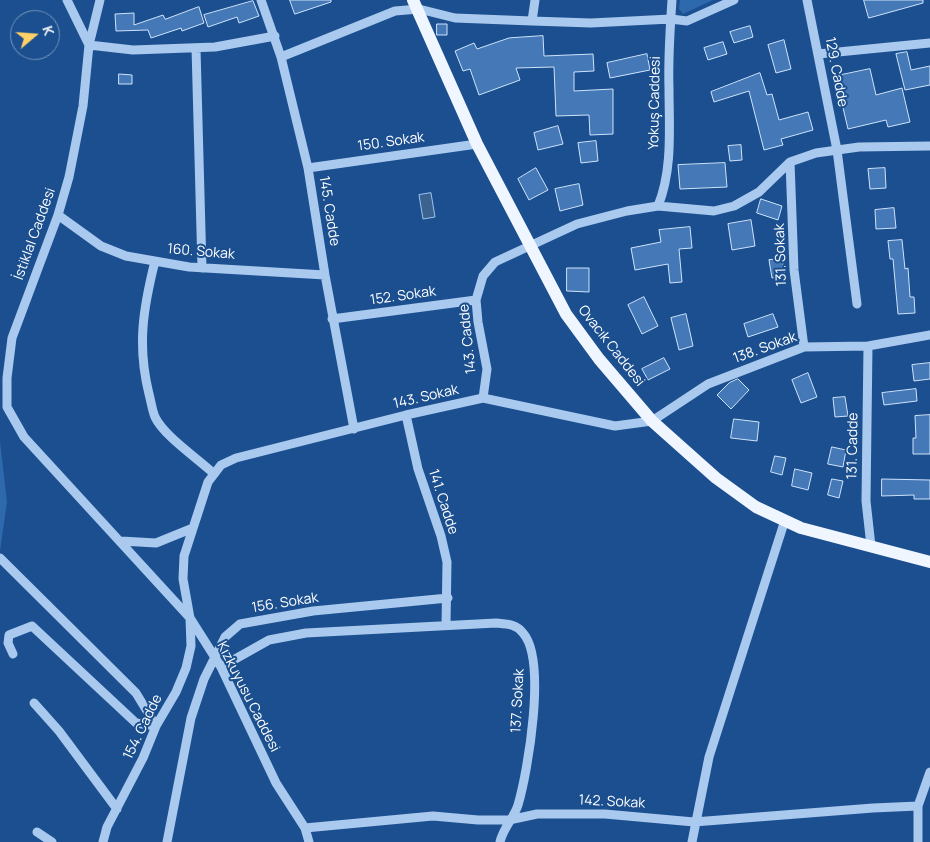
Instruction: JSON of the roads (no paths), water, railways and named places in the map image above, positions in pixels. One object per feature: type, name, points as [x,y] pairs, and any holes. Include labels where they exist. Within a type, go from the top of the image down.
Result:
[{"type":"main road","name":"Ovacık Caddesi","points":[[416,5],[477,144],[533,246],[566,314],[599,359],[652,421],[716,478],[756,506],[801,528],[930,562]]},
{"type":"street","points":[[67,0],[89,45],[133,50],[196,48],[215,47],[275,36]]},
{"type":"street","name":"İstiklal Caddesi","points":[[100,0],[89,45],[83,106],[76,144],[58,215],[12,338],[7,378],[7,407],[24,437],[45,462],[121,541],[190,618]]},
{"type":"street","name":"145. Cadde","points":[[261,0],[281,57],[308,168],[324,275],[354,429]]},
{"type":"street","points":[[532,22],[535,0]]},
{"type":"street","name":"Yokuş Caddesi","points":[[658,206],[666,187],[669,141],[672,0]]},
{"type":"street","points":[[281,57],[416,5],[455,18],[591,23],[671,19],[687,21],[734,0]]},
{"type":"street","name":"129. Cadde","points":[[807,0],[838,150],[857,304]]},
{"type":"street","points":[[818,54],[930,43]]},
{"type":"street","points":[[196,48],[202,268]]},
{"type":"street","name":"150. Sokak","points":[[308,168],[477,144]]},
{"type":"street","points":[[790,162],[816,153],[838,150],[930,146]]},
{"type":"street","name":"143. Cadde","points":[[483,398],[487,369],[476,300],[483,276],[495,262],[577,224],[627,211],[658,206],[714,211],[734,206],[759,192],[790,162]]},
{"type":"street","name":"131. Sokak","points":[[790,162],[794,270],[804,347]]},
{"type":"street","name":"160. Sokak","points":[[58,215],[101,246],[126,256],[202,268],[324,275]]},
{"type":"street","points":[[156,261],[144,303],[142,345],[145,376],[155,417],[167,432],[213,473]]},
{"type":"street","name":"152. Sokak","points":[[332,319],[476,300]]},
{"type":"street","name":"138. Sokak","points":[[652,421],[708,384],[804,347],[868,346],[930,335]]},
{"type":"street","name":"131. Cadde","points":[[868,346],[866,501],[871,546]]},
{"type":"street","name":"143. Sokak","points":[[213,473],[221,465],[236,458],[406,415],[483,398],[615,426],[652,421]]},
{"type":"street","name":"141. Cadde","points":[[406,415],[418,469],[441,536],[447,562],[448,598],[446,625]]},
{"type":"street","name":"Kızkuyusu Caddesi","points":[[213,473],[192,528],[184,564],[183,579],[190,618],[221,667],[276,783],[305,828],[309,842]]},
{"type":"street","points":[[692,842],[694,822],[709,757],[785,520]]},
{"type":"street","points":[[121,541],[156,544],[192,528]]},
{"type":"street","points":[[0,558],[136,693],[156,726]]},
{"type":"street","name":"156. Sokak","points":[[167,842],[191,718],[204,679],[225,637],[240,624],[313,611],[448,598]]},
{"type":"street","name":"154. Cadde","points":[[103,842],[107,827],[144,758],[156,726],[176,692],[186,668],[191,646],[190,618]]},
{"type":"street","name":"137. Sokak","points":[[446,625],[496,623],[514,625],[524,634],[533,652],[535,673],[531,738],[517,808],[509,820]]},
{"type":"street","points":[[221,667],[269,640],[306,633],[446,625]]},
{"type":"street","points":[[13,654],[8,643],[9,634],[32,626],[136,723],[156,726]]},
{"type":"street","points":[[34,703],[59,731],[116,809]]},
{"type":"street","points":[[918,842],[918,806],[930,772]]},
{"type":"street","name":"142. Sokak","points":[[305,828],[432,816],[509,820],[537,814],[605,814],[694,822],[918,806]]},
{"type":"street","points":[[500,842],[509,820]]},
{"type":"street","points":[[37,832],[52,842]]}]
